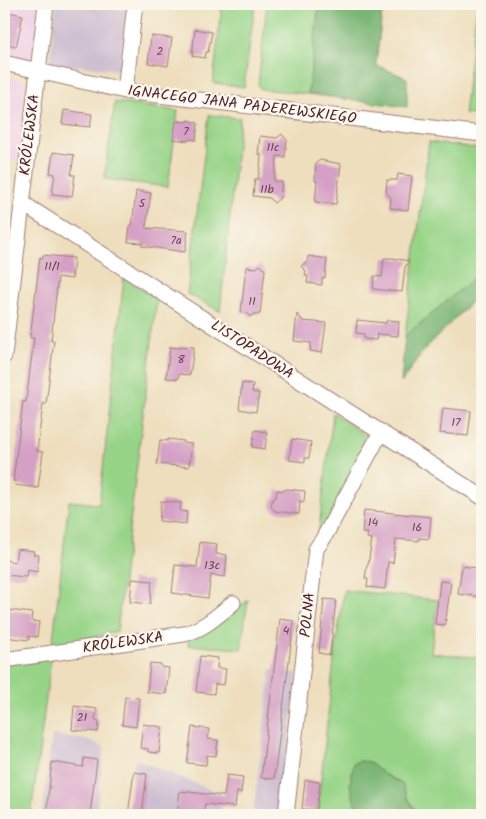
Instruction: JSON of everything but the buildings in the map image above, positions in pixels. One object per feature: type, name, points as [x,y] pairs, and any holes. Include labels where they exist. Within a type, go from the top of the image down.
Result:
[{"type":"street","name":"KRÓLEWSKA","points":[[4,356],[46,4]]},
{"type":"street","points":[[125,91],[135,4]]},
{"type":"street","name":"IGNACEGO JANA PADEREWSKIEGO","points":[[4,64],[125,91],[482,134]]},
{"type":"street","name":"LISTOPADOWA","points":[[22,203],[482,497]]},
{"type":"street","name":"POLNA","points":[[286,815],[316,549],[381,432]]},
{"type":"street","name":"KRÓLEWSKA","points":[[4,660],[195,632],[233,603]]},
{"type":"shaded area","points":[[4,4],[40,4],[32,59],[25,62],[4,57]]},
{"type":"shaded area","points":[[56,4],[126,10],[119,70],[50,63]]},
{"type":"shaded area","points":[[4,75],[26,81],[29,86],[20,164],[4,160]]},
{"type":"shaded area","points":[[271,669],[297,673],[281,815],[253,815]]},
{"type":"shaded area","points":[[52,735],[87,740],[104,747],[96,815],[42,815]]},
{"type":"shaded area","points":[[135,759],[223,795],[220,815],[128,815]]},
{"type":"green space","points":[[222,4],[255,4],[244,87],[213,83]]},
{"type":"green space","points":[[267,4],[319,4],[308,94],[261,89],[258,85]]},
{"type":"green space","points":[[319,4],[383,4],[376,65],[407,78],[407,107],[308,94]]},
{"type":"green space","points":[[477,4],[482,4],[482,116],[464,114]]},
{"type":"green space","points":[[115,102],[178,111],[168,187],[104,179]]},
{"type":"green space","points":[[209,115],[240,118],[220,311],[187,294]]},
{"type":"green space","points":[[429,142],[482,149],[482,262],[480,280],[475,277],[405,336]]},
{"type":"green space","points":[[475,277],[480,280],[478,295],[423,351],[401,383],[405,336]]},
{"type":"green space","points":[[124,278],[157,299],[117,631],[52,648],[69,501],[99,504]]},
{"type":"green space","points":[[333,413],[369,438],[369,441],[318,537]]},
{"type":"green space","points":[[344,590],[438,600],[431,653],[482,658],[482,762],[476,815],[418,815],[398,781],[385,775],[369,762],[359,761],[354,763],[350,784],[358,815],[317,815],[335,651]]},
{"type":"green space","points":[[248,600],[241,649],[188,645],[189,638],[211,629]]},
{"type":"green space","points":[[51,659],[31,815],[4,815],[4,665]]},
{"type":"green space","points":[[359,761],[369,762],[385,775],[402,784],[409,802],[418,815],[358,815],[350,784],[354,763]]}]
